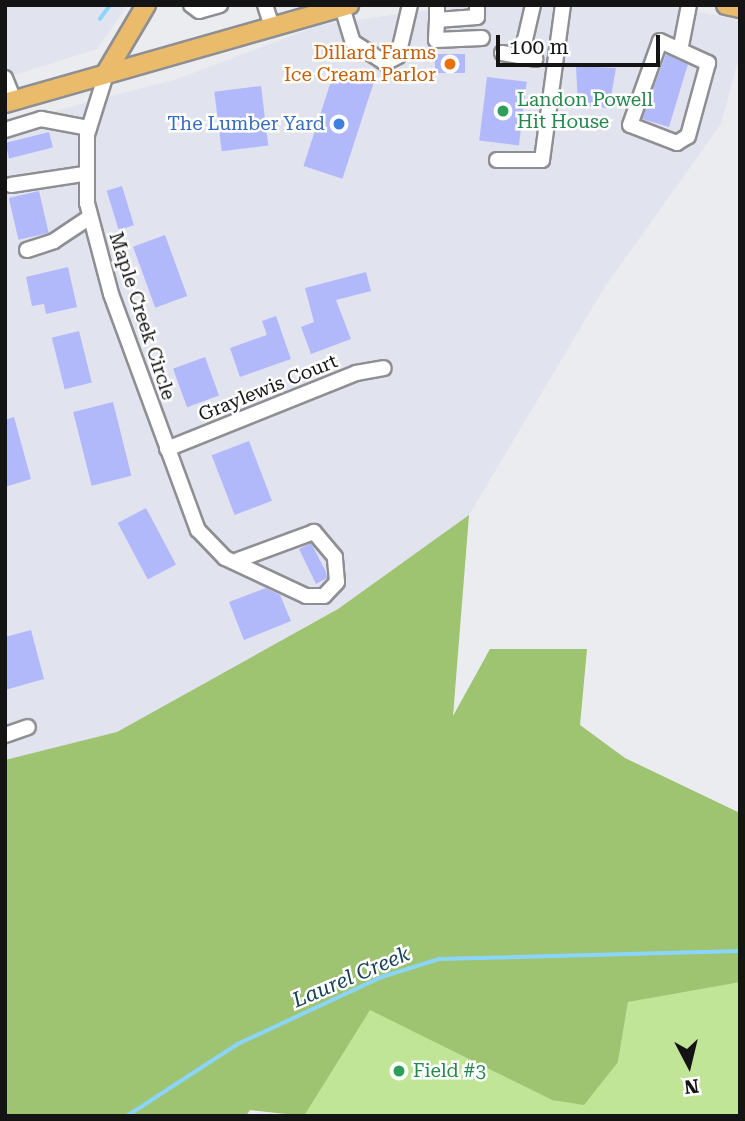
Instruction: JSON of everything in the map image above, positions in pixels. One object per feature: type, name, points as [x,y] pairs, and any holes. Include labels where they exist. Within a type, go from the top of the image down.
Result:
[{"type":"main road","points":[[107,71],[146,5]]},
{"type":"main road","points":[[726,5],[740,8]]},
{"type":"main road","points":[[16,100],[271,24],[346,6]]},
{"type":"street","points":[[191,5],[200,11],[220,5]]},
{"type":"street","points":[[265,5],[271,24]]},
{"type":"street","points":[[346,6],[353,42],[385,63],[398,56],[411,5]]},
{"type":"street","points":[[477,5],[477,18],[437,13],[436,40],[482,38]]},
{"type":"street","points":[[502,53],[528,58],[533,5]]},
{"type":"street","points":[[497,160],[542,160],[563,5]]},
{"type":"street","points":[[681,46],[689,5]]},
{"type":"street","points":[[660,41],[681,46],[708,63],[688,136],[677,143],[635,132],[631,125],[652,49],[660,41]]},
{"type":"street","name":"Maple Creek Circle","points":[[107,71],[89,128],[84,174],[90,217],[167,449],[198,530],[231,559],[306,596],[324,596],[337,582],[335,557],[314,532],[231,559]]},
{"type":"street","points":[[5,78],[16,100],[37,120]]},
{"type":"street","points":[[5,130],[37,120],[89,128]]},
{"type":"street","points":[[11,185],[84,174]]},
{"type":"street","points":[[27,250],[90,217]]},
{"type":"street","name":"Graylewis Court","points":[[167,449],[356,373],[384,368]]},
{"type":"street","points":[[5,735],[28,727]]},
{"type":"shaded area","points":[[5,5],[128,5],[97,49],[5,78]]},
{"type":"shaded area","points":[[464,5],[662,5],[740,20],[740,53],[721,124],[604,288],[469,515],[338,609],[117,733],[5,760],[5,124],[177,79],[320,25]]},
{"type":"green space","points":[[469,515],[453,716],[490,649],[587,649],[580,725],[625,758],[740,813],[740,982],[628,1002],[618,1062],[584,1105],[552,1100],[370,1010],[304,1116],[250,1110],[246,1116],[5,1116],[5,760],[117,732],[338,609]]},
{"type":"green space","points":[[728,979],[740,982],[740,1116],[304,1116],[370,1009],[552,1100],[618,1062],[628,1002]]},
{"type":"building","name":"Dillard Farms Ice Cream Parlor","points":[[435,54],[465,54],[465,73],[435,73]]},
{"type":"building","points":[[666,54],[688,64],[669,127],[642,119]]},
{"type":"building","points":[[576,66],[616,68],[609,108],[578,106]]},
{"type":"building","name":"The Lumber Yard","points":[[335,69],[374,82],[342,179],[303,166]]},
{"type":"building","name":"Landon Powell Hit House","points":[[487,77],[527,82],[519,145],[479,141]]},
{"type":"building","points":[[261,86],[268,146],[222,151],[214,92]]},
{"type":"building","points":[[49,132],[53,148],[9,158],[5,143]]},
{"type":"building","points":[[122,186],[134,225],[119,230],[107,191]]},
{"type":"building","points":[[39,191],[49,233],[18,240],[9,198]]},
{"type":"building","points":[[165,235],[187,296],[155,308],[133,247]]},
{"type":"building","points":[[68,267],[77,307],[46,314],[44,304],[32,306],[26,277]]},
{"type":"building","points":[[366,272],[371,291],[336,300],[351,339],[311,354],[301,327],[314,322],[305,288]]},
{"type":"building","points":[[276,316],[291,359],[240,377],[230,348],[267,335],[262,321]]},
{"type":"building","points":[[79,331],[92,382],[65,389],[52,338]]},
{"type":"building","points":[[205,357],[219,396],[187,407],[173,369]]},
{"type":"building","points":[[113,402],[131,476],[92,486],[73,412]]},
{"type":"building","points":[[14,417],[31,479],[5,487],[5,420]]},
{"type":"building","points":[[249,441],[272,501],[235,515],[212,455]]},
{"type":"building","points":[[146,508],[176,565],[148,580],[118,523]]},
{"type":"building","points":[[311,543],[327,578],[316,584],[299,549]]},
{"type":"building","points":[[266,588],[280,595],[291,621],[244,640],[229,602]]},
{"type":"building","points":[[31,630],[44,679],[5,690],[5,637]]},
{"type":"waterway","points":[[100,19],[110,5]]},
{"type":"waterway","name":"Laurel Creek","points":[[127,1116],[238,1044],[382,977],[439,959],[740,951]]},
{"type":"place","name":"Dillard Farms Ice Cream Parlor","points":[[450,64]]},
{"type":"place","name":"Landon Powell Hit House","points":[[503,111]]},
{"type":"place","name":"The Lumber Yard","points":[[339,124]]},
{"type":"place","name":"Field #3","points":[[399,1071]]}]
